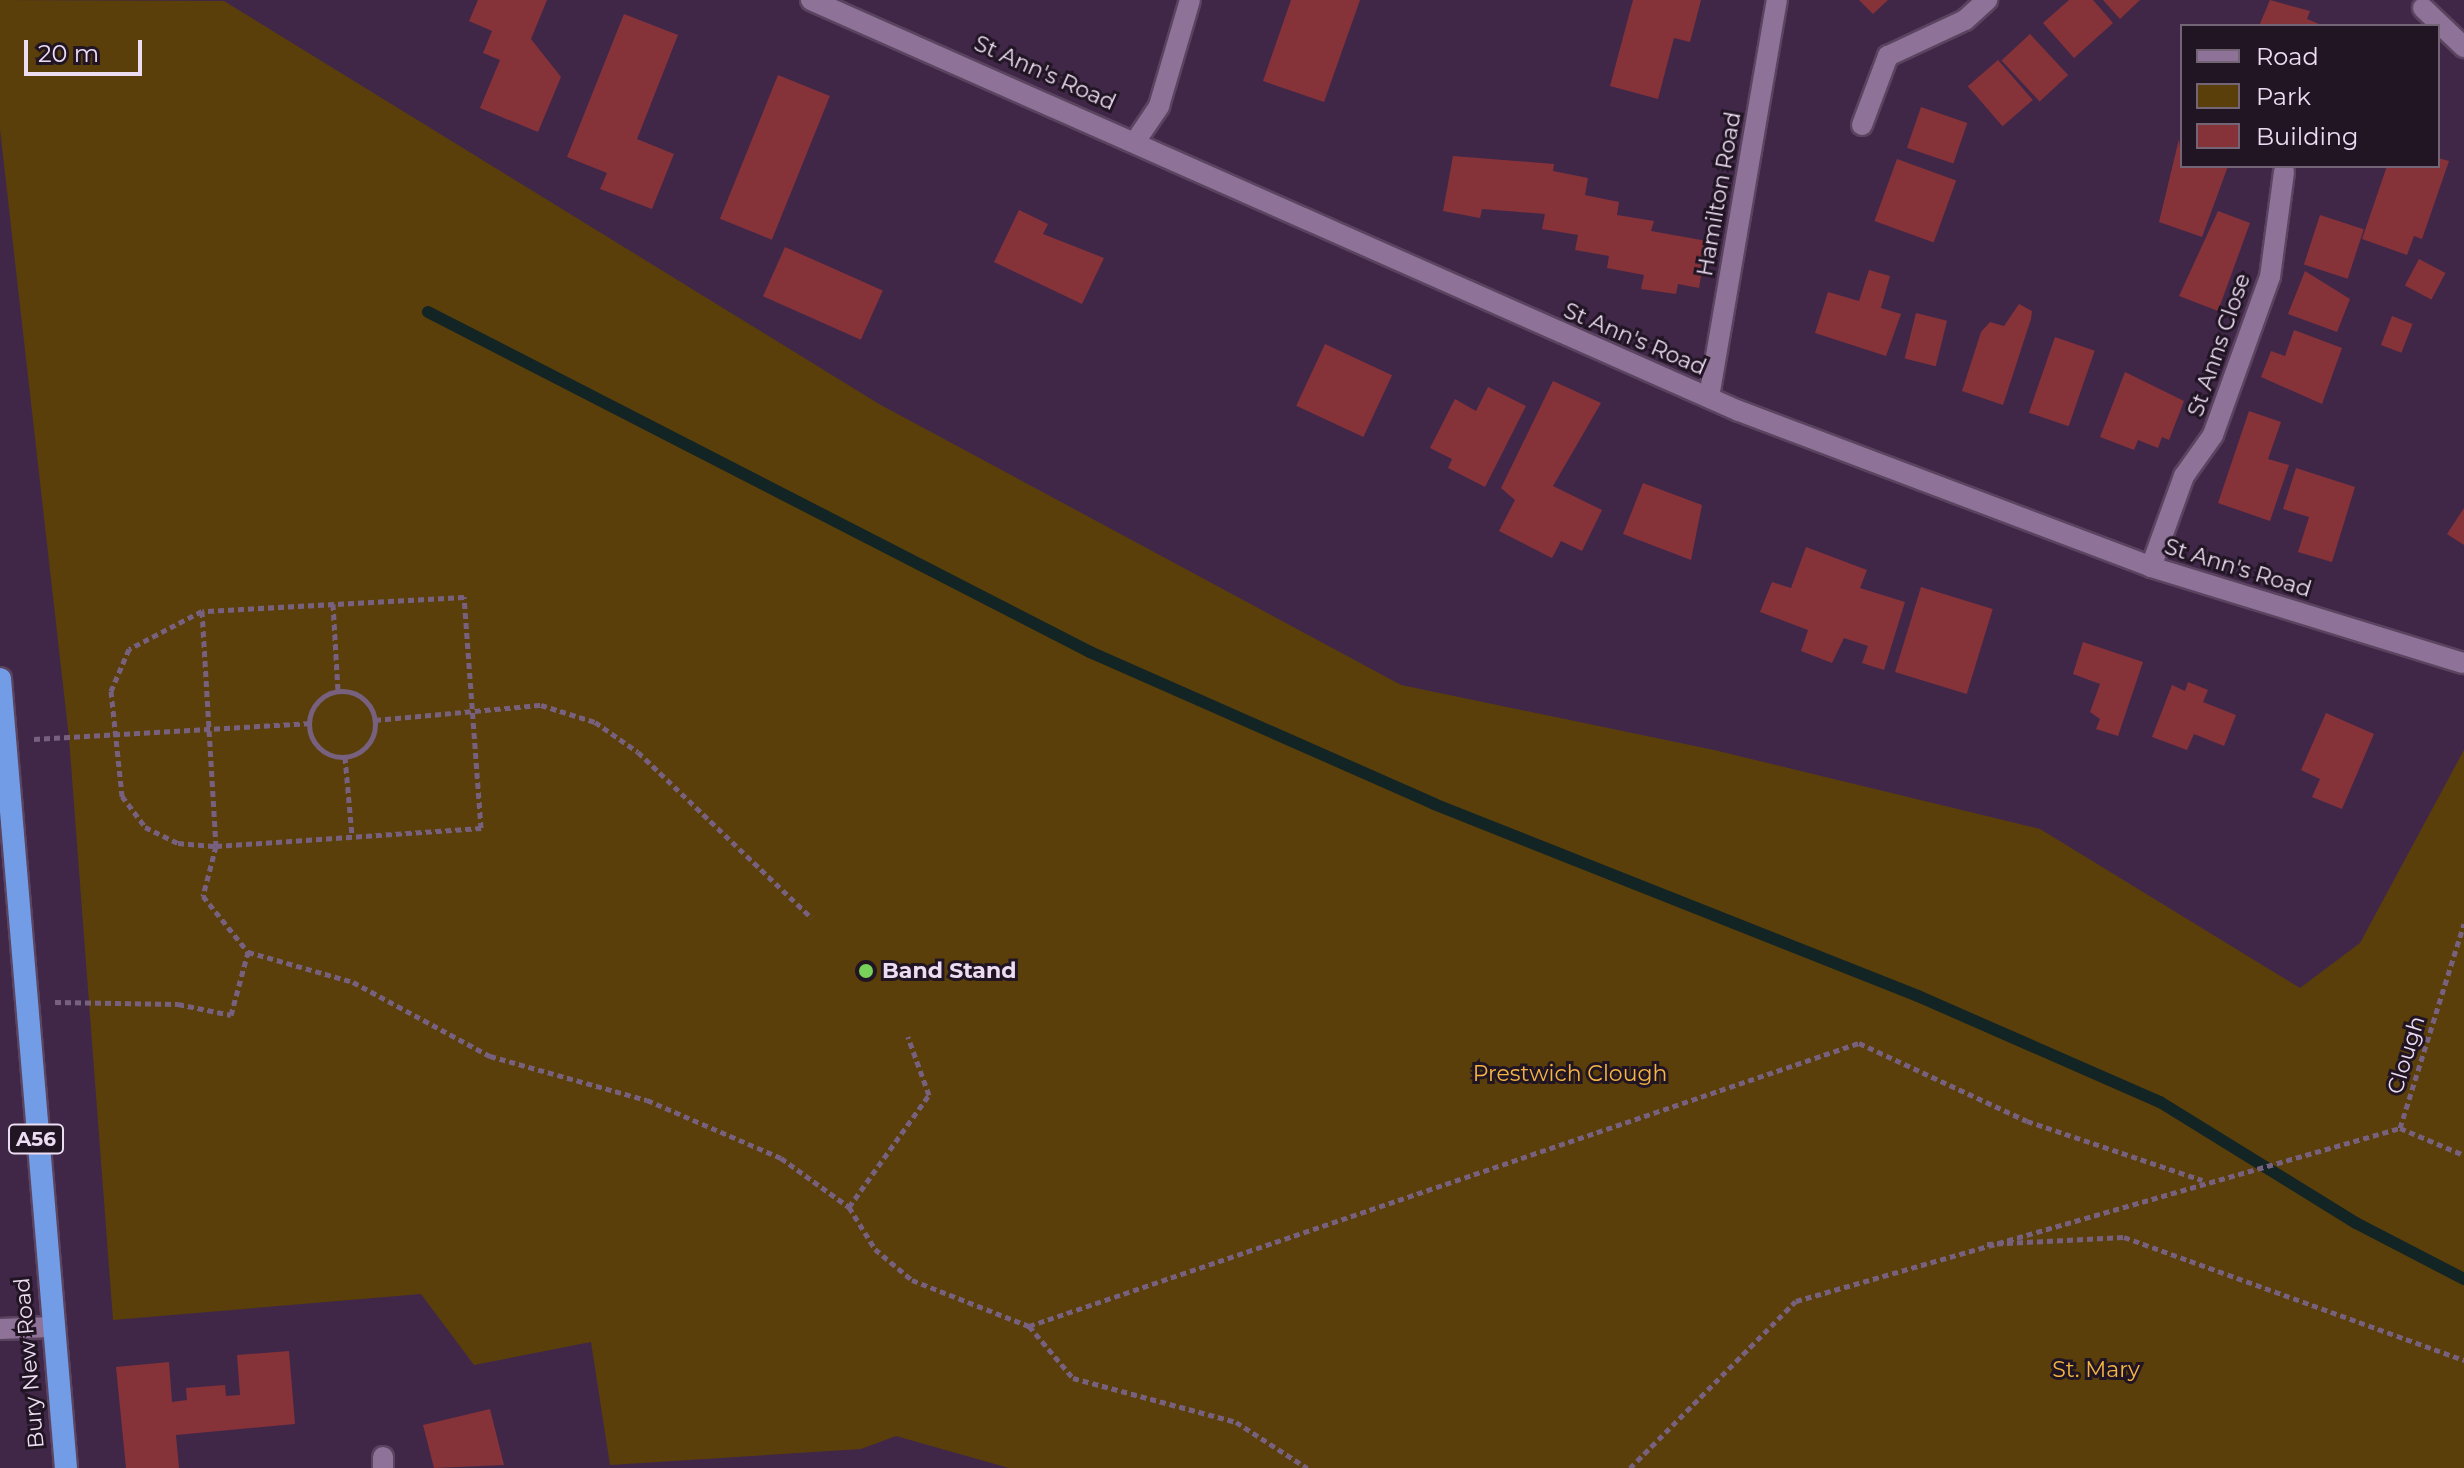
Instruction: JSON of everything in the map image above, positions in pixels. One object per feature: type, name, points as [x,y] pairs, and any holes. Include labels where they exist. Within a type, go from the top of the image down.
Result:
[{"type":"highway","name":"Bury New Road","points":[[0,679],[3,775],[66,1468]]},
{"type":"street","name":"St Ann's Road","points":[[811,0],[1137,139],[1709,397],[2151,567],[2464,663]]},
{"type":"street","points":[[1137,139],[1159,106],[1190,0]]},
{"type":"street","name":"Hamilton Road","points":[[1709,397],[1777,0]]},
{"type":"street","points":[[1862,125],[1888,56],[1965,20],[1987,0]]},
{"type":"street","points":[[2423,8],[2440,24]]},
{"type":"street","points":[[2440,24],[2464,47]]},
{"type":"street","name":"St Anns Close","points":[[2151,567],[2184,476],[2213,435],[2270,277],[2284,172]]},
{"type":"street","points":[[0,1329],[51,1327]]},
{"type":"path","points":[[464,597],[481,828],[216,846],[178,843],[145,827],[122,796],[114,737],[116,666],[143,637],[202,611],[333,603],[464,597]]},
{"type":"path","points":[[333,603],[338,691]]},
{"type":"path","points":[[202,611],[216,846],[203,896],[248,952],[353,982],[490,1056],[647,1100],[781,1158],[849,1207],[875,1249],[912,1280],[1029,1326],[1073,1378],[1236,1422],[1307,1468]]},
{"type":"path","points":[[338,691],[368,703],[375,720],[372,738],[345,757]]},
{"type":"path","points":[[338,691],[314,705],[309,723],[315,743],[345,757]]},
{"type":"path","points":[[375,720],[473,716],[541,705],[595,722],[638,752],[812,918]]},
{"type":"path","points":[[4,739],[209,733],[309,723]]},
{"type":"path","points":[[345,757],[352,836]]},
{"type":"path","name":"Clough","points":[[2464,924],[2400,1128],[2464,1155]]},
{"type":"path","points":[[25,1003],[178,1004],[231,1015],[248,952]]},
{"type":"path","points":[[849,1207],[929,1095],[908,1037]]},
{"type":"path","points":[[1029,1326],[1859,1043],[2027,1121],[2202,1180]]},
{"type":"path","points":[[1630,1468],[1796,1301],[2202,1180],[2400,1128]]},
{"type":"path","points":[[1977,1245],[2124,1237],[2464,1360]]},
{"type":"green space","points":[[0,0],[224,1],[879,404],[1401,685],[1714,750],[2040,829],[2300,988],[2360,943],[2464,750],[2464,1468],[1009,1468],[896,1436],[861,1449],[610,1465],[591,1342],[474,1365],[421,1294],[113,1320],[69,738],[0,129]]},
{"type":"building","points":[[478,0],[547,0],[531,39],[561,77],[538,132],[480,108],[500,60],[483,53],[492,31],[469,21]]},
{"type":"building","points":[[1291,0],[1360,0],[1324,102],[1263,81]]},
{"type":"building","points":[[1633,0],[1701,0],[1690,42],[1674,38],[1658,99],[1610,86]]},
{"type":"building","points":[[1859,0],[1888,0],[1873,14]]},
{"type":"building","points":[[2069,0],[2093,0],[2113,23],[2074,58],[2043,23]]},
{"type":"building","points":[[2103,0],[2140,0],[2120,19]]},
{"type":"building","points":[[2270,0],[2310,11],[2307,19],[2319,24],[2260,24]]},
{"type":"building","points":[[624,14],[678,35],[637,139],[674,154],[652,209],[600,189],[607,173],[567,157]]},
{"type":"building","points":[[2030,34],[2068,75],[2040,102],[2001,61]]},
{"type":"building","points":[[1998,60],[2033,100],[2003,126],[1968,86]]},
{"type":"building","points":[[778,75],[830,96],[772,240],[720,219]]},
{"type":"building","points":[[1921,107],[1967,123],[1953,164],[1907,148]]},
{"type":"building","points":[[2179,139],[2180,168],[2227,168],[2202,237],[2159,222]]},
{"type":"building","points":[[1453,156],[1554,164],[1553,171],[1588,178],[1585,195],[1619,202],[1617,215],[1654,221],[1651,231],[1707,241],[1699,288],[1678,284],[1676,294],[1641,289],[1644,275],[1607,268],[1609,256],[1575,250],[1578,235],[1542,229],[1545,214],[1482,209],[1480,218],[1443,211]]},
{"type":"building","points":[[1897,159],[1956,181],[1934,243],[1874,221]]},
{"type":"building","points":[[2440,159],[2449,161],[2422,239],[2414,236],[2407,255],[2362,239],[2386,168],[2440,168]]},
{"type":"building","points":[[1019,210],[1048,224],[1043,234],[1104,258],[1082,304],[994,262]]},
{"type":"building","points":[[2218,211],[2250,223],[2218,311],[2179,296]]},
{"type":"building","points":[[2320,215],[2364,229],[2348,279],[2304,264]]},
{"type":"building","points":[[785,247],[883,291],[861,340],[763,296]]},
{"type":"building","points":[[2419,259],[2445,273],[2431,300],[2405,285]]},
{"type":"building","points":[[1869,270],[1890,276],[1881,308],[1901,314],[1886,356],[1815,333],[1828,292],[1859,301]]},
{"type":"building","points":[[2305,271],[2350,299],[2337,332],[2288,314]]},
{"type":"building","points":[[2019,304],[2032,311],[2031,319],[2003,405],[1962,391],[1981,332],[1990,322],[2004,326]]},
{"type":"building","points":[[1916,313],[1947,321],[1936,366],[1905,359]]},
{"type":"building","points":[[2392,316],[2413,324],[2401,353],[2381,345]]},
{"type":"building","points":[[2294,330],[2342,348],[2322,404],[2261,377],[2271,351],[2285,356]]},
{"type":"building","points":[[2055,337],[2095,351],[2069,426],[2029,413]]},
{"type":"building","points":[[1325,344],[1392,375],[1363,437],[1296,406]]},
{"type":"building","points":[[2125,372],[2184,401],[2169,440],[2162,437],[2158,448],[2138,440],[2134,450],[2100,437]]},
{"type":"building","points":[[1553,381],[1601,403],[1553,486],[1602,510],[1582,551],[1561,541],[1552,558],[1499,531],[1515,500],[1501,488]]},
{"type":"building","points":[[1488,387],[1526,406],[1485,487],[1448,468],[1452,459],[1430,448],[1455,399],[1476,411]]},
{"type":"building","points":[[2249,411],[2281,422],[2268,459],[2289,465],[2270,521],[2218,503]]},
{"type":"building","points":[[2296,468],[2355,487],[2332,562],[2298,552],[2309,517],[2283,509]]},
{"type":"building","points":[[1643,483],[1702,505],[1691,560],[1623,534]]},
{"type":"building","points":[[2464,508],[2464,545],[2447,534]]},
{"type":"building","points":[[1806,547],[1867,570],[1860,588],[1905,602],[1884,670],[1862,663],[1868,646],[1844,638],[1832,663],[1801,651],[1808,630],[1760,612],[1772,582],[1791,588]]},
{"type":"building","points":[[1921,587],[1993,609],[1967,694],[1895,672]]},
{"type":"building","points":[[2083,642],[2143,662],[2118,736],[2096,729],[2100,719],[2090,712],[2100,684],[2073,674]]},
{"type":"building","points":[[2188,682],[2208,690],[2203,702],[2236,715],[2224,746],[2194,734],[2187,750],[2152,737],[2172,685],[2185,691]]},
{"type":"building","points":[[2326,713],[2374,734],[2342,809],[2312,797],[2320,779],[2301,770]]},
{"type":"building","points":[[289,1351],[295,1424],[176,1435],[179,1468],[126,1468],[116,1367],[169,1362],[172,1402],[187,1400],[186,1388],[225,1385],[226,1396],[240,1395],[237,1355]]},
{"type":"building","points":[[490,1409],[504,1465],[434,1468],[423,1425]]},
{"type":"waterway","points":[[428,312],[1090,652],[1434,804],[1918,996],[2160,1102],[2356,1223],[2464,1279]]},
{"type":"place","name":"Band Stand","points":[[866,971]]},
{"type":"park label","name":"Prestwich Clough","points":[[1570,1074]]},
{"type":"park label","name":"St. Mary","points":[[2096,1370]]}]
